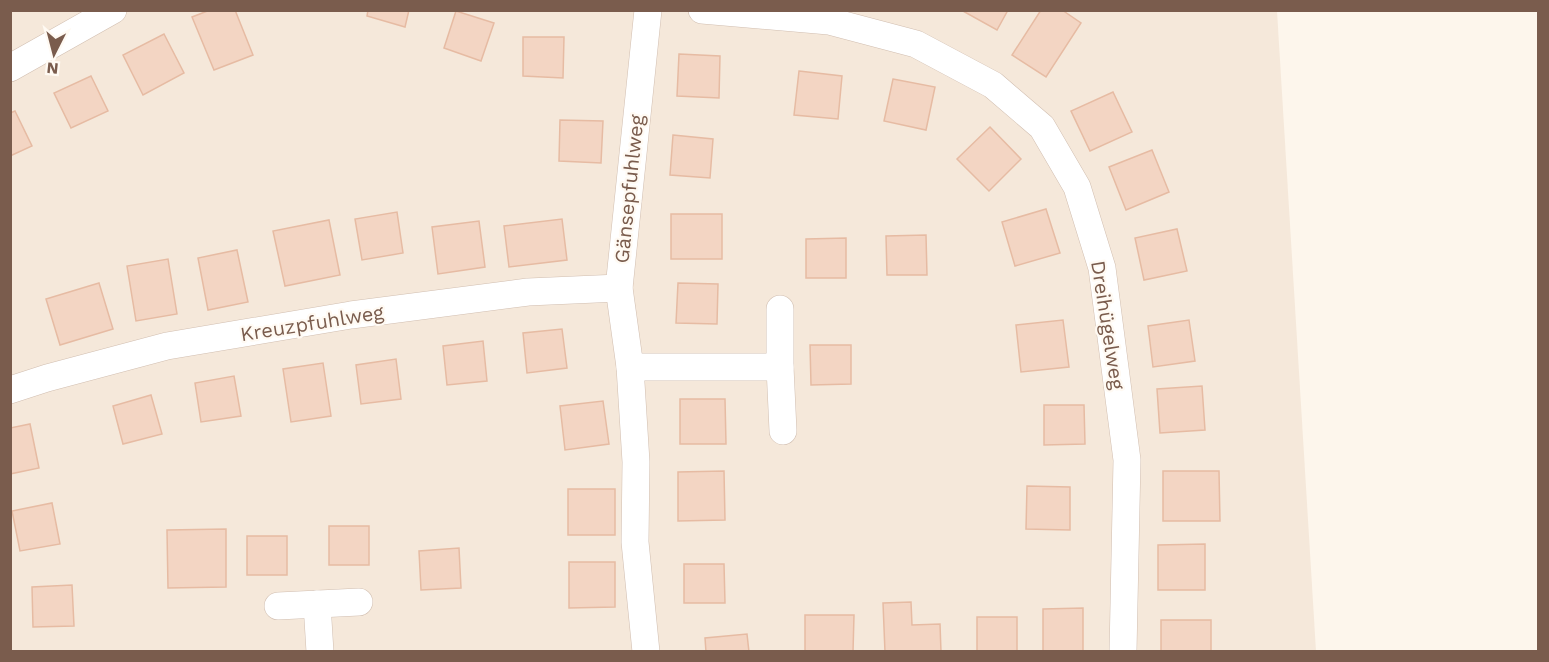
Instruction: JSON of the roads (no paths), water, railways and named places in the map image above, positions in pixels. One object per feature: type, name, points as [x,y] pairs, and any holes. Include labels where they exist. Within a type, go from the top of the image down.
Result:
[{"type":"street","points":[[10,68],[112,10]]},
{"type":"street","name":"Gänsepfuhlweg","points":[[646,651],[636,542],[636,462],[630,367],[619,288],[648,10]]},
{"type":"street","name":"Dreihügelweg","points":[[702,10],[829,21],[916,44],[993,85],[1042,128],[1077,187],[1102,268],[1127,460],[1123,651]]},
{"type":"street","name":"Kreuzpfuhlweg","points":[[10,390],[167,346],[351,315],[528,292],[619,288]]},
{"type":"street","points":[[780,309],[783,431]]},
{"type":"street","points":[[630,367],[780,367]]},
{"type":"street","points":[[278,606],[359,602]]},
{"type":"street","points":[[317,604],[320,651]]}]
